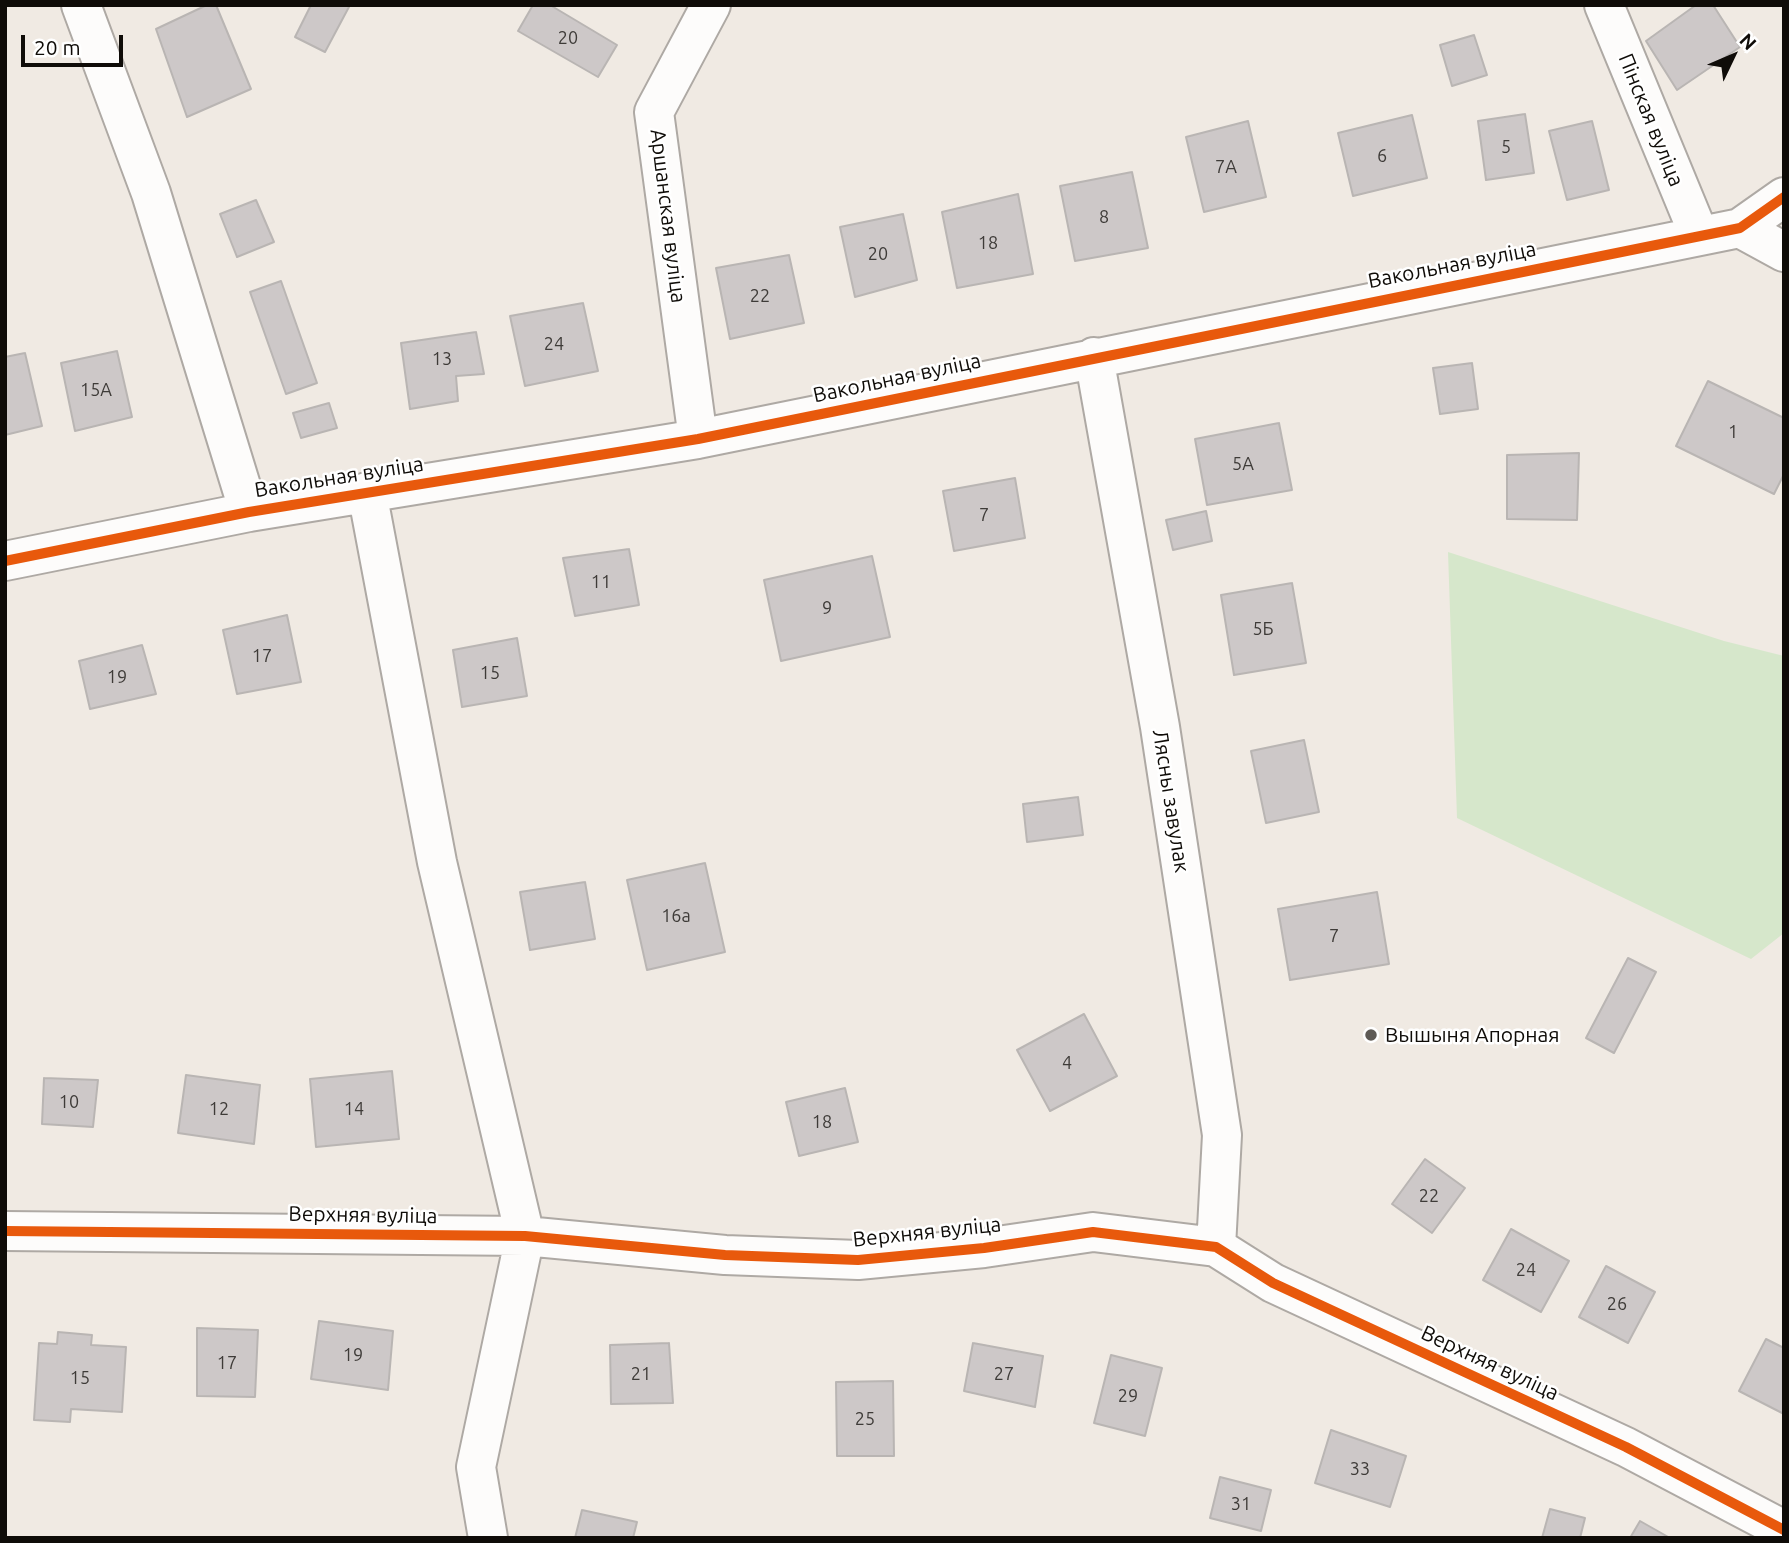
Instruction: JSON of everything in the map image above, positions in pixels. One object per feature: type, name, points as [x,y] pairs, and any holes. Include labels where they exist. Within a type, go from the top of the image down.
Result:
[{"type":"street","points":[[81,5],[151,193],[249,512]]},
{"type":"street","name":"Аршанская вуліца","points":[[698,439],[654,112],[711,5]]},
{"type":"street","name":"Пінская вуліца","points":[[1604,5],[1699,235]]},
{"type":"street","name":"Вакольная вуліца","points":[[5,561],[249,512],[698,439],[1740,228],[1784,197]]},
{"type":"street","points":[[1740,228],[1784,252]]},
{"type":"street","name":"Лясны завулак","points":[[1094,357],[1160,727],[1222,1135],[1216,1247]]},
{"type":"street","points":[[367,492],[437,862],[525,1237],[476,1467],[488,1538]]},
{"type":"street","name":"Верхняя вуліца","points":[[5,1231],[525,1237],[725,1255],[858,1260],[984,1248],[1093,1232],[1216,1247],[1272,1283],[1626,1447],[1784,1530]]},
{"type":"green space","points":[[1448,552],[1724,641],[1784,656],[1784,933],[1751,959],[1457,818]]},
{"type":"building","points":[[207,5],[216,5],[251,89],[187,117],[156,29]]},
{"type":"building","points":[[311,5],[350,5],[325,52],[295,37]]},
{"type":"building","points":[[533,5],[550,5],[617,45],[598,77],[518,31]]},
{"type":"building","points":[[1696,5],[1713,5],[1740,47],[1677,90],[1646,41]]},
{"type":"building","points":[[1474,35],[1487,75],[1452,86],[1440,45]]},
{"type":"building","points":[[1525,114],[1534,173],[1486,180],[1478,121]]},
{"type":"building","points":[[1412,115],[1427,178],[1353,196],[1338,133]]},
{"type":"building","points":[[1248,121],[1266,197],[1204,212],[1186,137]]},
{"type":"building","points":[[1592,121],[1609,190],[1567,200],[1549,131]]},
{"type":"building","points":[[1132,172],[1148,248],[1075,261],[1060,186]]},
{"type":"building","points":[[1018,194],[1033,274],[957,288],[942,212]]},
{"type":"building","points":[[256,200],[274,242],[237,257],[220,214]]},
{"type":"building","points":[[903,214],[917,280],[855,297],[840,227]]},
{"type":"building","points":[[789,255],[804,323],[730,339],[716,268]]},
{"type":"building","points":[[281,281],[317,383],[286,394],[250,292]]},
{"type":"building","points":[[583,303],[598,371],[525,386],[510,316]]},
{"type":"building","points":[[476,332],[484,374],[456,376],[458,401],[410,409],[401,343]]},
{"type":"building","points":[[117,351],[132,417],[75,431],[61,363]]},
{"type":"building","points":[[25,353],[42,426],[5,435],[5,357]]},
{"type":"building","points":[[1472,363],[1478,409],[1440,414],[1433,368]]},
{"type":"building","points":[[1708,381],[1784,418],[1784,474],[1774,494],[1676,446]]},
{"type":"building","points":[[329,403],[337,428],[301,438],[293,413]]},
{"type":"building","points":[[1279,423],[1292,490],[1207,505],[1195,439]]},
{"type":"building","points":[[1579,453],[1577,520],[1507,519],[1507,455]]},
{"type":"building","points":[[1015,478],[1025,538],[954,551],[943,491]]},
{"type":"building","points":[[1206,511],[1212,541],[1173,550],[1166,520]]},
{"type":"building","points":[[629,549],[639,605],[575,616],[563,558]]},
{"type":"building","points":[[872,556],[890,637],[781,661],[764,580]]},
{"type":"building","points":[[1292,583],[1306,663],[1234,675],[1221,595]]},
{"type":"building","points":[[287,615],[301,682],[237,694],[223,630]]},
{"type":"building","points":[[517,638],[527,696],[462,707],[453,650]]},
{"type":"building","points":[[142,645],[156,694],[90,709],[79,661]]},
{"type":"building","points":[[1304,740],[1319,812],[1266,823],[1251,751]]},
{"type":"building","points":[[1078,797],[1083,835],[1027,842],[1023,804]]},
{"type":"building","points":[[705,863],[725,952],[647,970],[627,880]]},
{"type":"building","points":[[585,882],[595,939],[530,950],[520,892]]},
{"type":"building","points":[[1377,892],[1389,964],[1290,980],[1278,909]]},
{"type":"building","points":[[1628,958],[1656,972],[1614,1053],[1586,1038]]},
{"type":"building","points":[[1084,1014],[1117,1076],[1050,1111],[1017,1050]]},
{"type":"building","points":[[392,1071],[399,1139],[316,1147],[310,1079]]},
{"type":"building","points":[[186,1075],[260,1085],[254,1144],[178,1133]]},
{"type":"building","points":[[44,1078],[98,1080],[93,1127],[42,1124]]},
{"type":"building","points":[[845,1088],[858,1142],[799,1156],[786,1102]]},
{"type":"building","points":[[1425,1159],[1465,1188],[1432,1233],[1392,1204]]},
{"type":"building","points":[[1511,1229],[1569,1261],[1541,1312],[1483,1280]]},
{"type":"building","points":[[1606,1266],[1655,1292],[1628,1343],[1579,1317]]},
{"type":"building","points":[[319,1321],[393,1331],[388,1390],[311,1379]]},
{"type":"building","points":[[197,1328],[258,1330],[255,1397],[197,1396]]},
{"type":"building","points":[[58,1332],[92,1335],[91,1345],[126,1347],[122,1412],[71,1409],[70,1422],[34,1420],[39,1343],[57,1344]]},
{"type":"building","points":[[1766,1339],[1784,1348],[1784,1414],[1739,1391]]},
{"type":"building","points":[[669,1343],[673,1403],[611,1404],[610,1345]]},
{"type":"building","points":[[973,1343],[1043,1356],[1035,1407],[964,1391]]},
{"type":"building","points":[[1111,1355],[1162,1368],[1145,1436],[1094,1423]]},
{"type":"building","points":[[893,1381],[894,1456],[837,1456],[836,1382]]},
{"type":"building","points":[[1331,1430],[1406,1456],[1390,1507],[1315,1483]]},
{"type":"building","points":[[1220,1477],[1271,1490],[1261,1531],[1210,1518]]},
{"type":"building","points":[[1550,1509],[1585,1518],[1580,1538],[1542,1538]]},
{"type":"building","points":[[582,1510],[637,1522],[633,1538],[575,1538]]},
{"type":"building","points":[[1640,1521],[1670,1538],[1630,1538]]},
{"type":"cycle path","points":[[5,561],[249,512],[698,439],[1740,228],[1784,197]]},
{"type":"cycle path","points":[[5,1231],[525,1236],[725,1255],[858,1260],[984,1248],[1093,1232],[1216,1247],[1273,1283],[1626,1447],[1784,1530]]},
{"type":"place","name":"Вышыня Апорная","points":[[1371,1035]]}]
